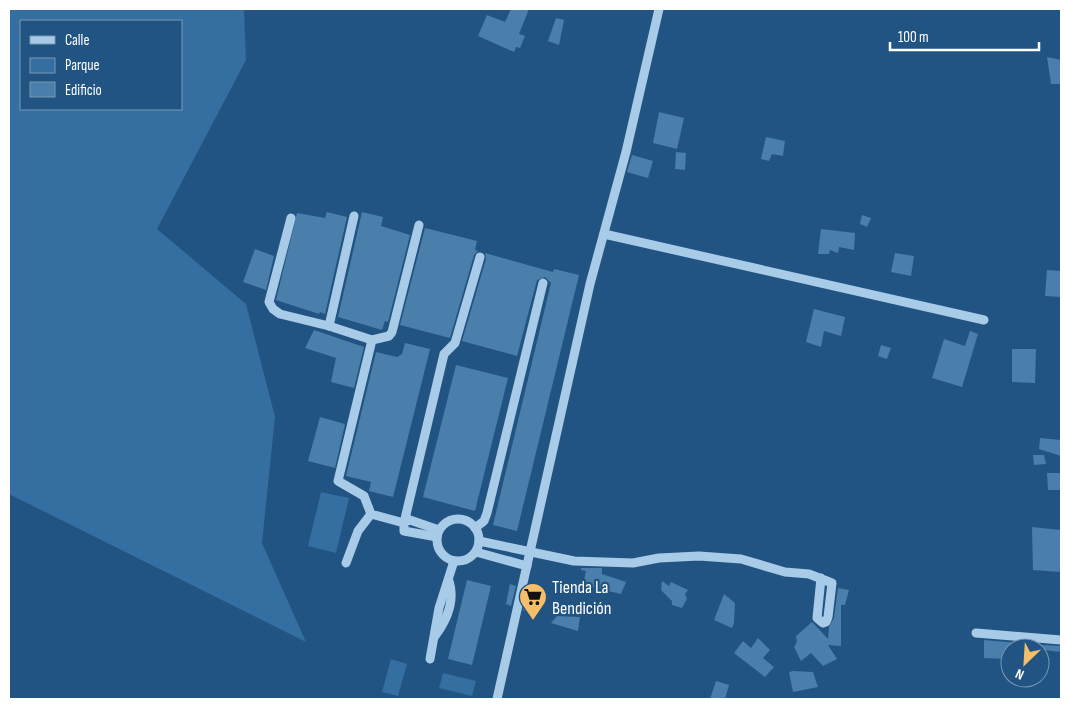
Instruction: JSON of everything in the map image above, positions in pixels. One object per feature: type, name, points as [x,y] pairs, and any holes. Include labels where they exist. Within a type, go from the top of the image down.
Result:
[{"type":"street","points":[[497,699],[588,293],[626,152],[660,9]]},
{"type":"street","points":[[329,326],[354,216]]},
{"type":"street","points":[[290,218],[269,302],[273,309],[280,314],[329,326],[372,340],[389,336],[392,332],[420,225]]},
{"type":"street","points":[[604,234],[984,320]]},
{"type":"street","points":[[404,523],[444,354],[455,343],[480,257]]},
{"type":"street","points":[[475,528],[484,521],[487,514],[543,283]]},
{"type":"street","points":[[371,514],[364,496],[341,484],[338,477],[372,340]]},
{"type":"street","points":[[371,514],[404,523]]},
{"type":"street","points":[[346,564],[358,531],[371,514]]},
{"type":"street","points":[[404,523],[407,519],[438,533]]},
{"type":"street","points":[[456,519],[470,523],[475,528],[479,541],[476,552],[468,559],[454,561],[443,555],[439,550],[438,533],[444,525],[456,519]]},
{"type":"street","points":[[479,541],[574,561],[633,562],[659,558],[699,556],[741,559],[785,572],[821,578]]},
{"type":"street","points":[[476,552],[527,566]]},
{"type":"street","points":[[430,659],[435,636],[443,626],[450,604],[452,591],[449,581],[454,561]]},
{"type":"street","points":[[976,633],[1061,640]]},
{"type":"green space","points":[[9,9],[244,9],[246,60],[157,229],[246,304],[275,417],[262,543],[306,642],[9,494]]},
{"type":"green space","points":[[321,492],[349,498],[336,553],[308,546]]},
{"type":"green space","points":[[391,659],[407,664],[398,696],[382,692]]},
{"type":"green space","points":[[443,673],[476,681],[472,696],[439,688]]},
{"type":"building","points":[[511,9],[529,9],[519,34],[525,36],[520,48],[516,47],[514,52],[478,36],[487,15],[505,22]]},
{"type":"building","points":[[556,18],[564,20],[559,45],[548,41]]},
{"type":"building","points":[[1047,57],[1061,60],[1061,84],[1051,84]]},
{"type":"building","points":[[659,112],[684,118],[677,149],[653,143]]},
{"type":"building","points":[[766,137],[785,141],[783,156],[772,154],[769,161],[761,159]]},
{"type":"building","points":[[676,152],[686,153],[685,170],[675,169]]},
{"type":"building","points":[[632,155],[653,161],[648,178],[627,172]]},
{"type":"building","points":[[327,212],[347,217],[325,314],[320,312],[319,314],[276,300],[297,213],[325,218]]},
{"type":"building","points":[[362,212],[383,217],[381,226],[410,235],[388,322],[385,321],[382,330],[338,317]]},
{"type":"building","points":[[862,215],[871,218],[867,227],[860,224]]},
{"type":"building","points":[[425,228],[477,241],[475,250],[478,251],[474,255],[450,338],[400,325]]},
{"type":"building","points":[[821,229],[855,233],[854,250],[839,247],[838,253],[830,250],[829,254],[818,254]]},
{"type":"building","points":[[255,249],[274,256],[266,290],[243,282]]},
{"type":"building","points":[[485,253],[553,272],[554,269],[579,275],[517,531],[493,525],[551,283],[545,277],[537,280],[517,356],[462,341],[486,259]]},
{"type":"building","points":[[895,253],[914,256],[911,276],[891,272]]},
{"type":"building","points":[[1047,270],[1060,271],[1061,297],[1045,296]]},
{"type":"building","points":[[814,309],[845,317],[841,336],[824,331],[821,347],[806,342]]},
{"type":"building","points":[[314,330],[364,347],[354,388],[331,382],[336,358],[305,348]]},
{"type":"building","points":[[970,331],[978,334],[962,387],[932,378],[944,339],[965,346]]},
{"type":"building","points":[[405,343],[430,349],[393,497],[369,491],[371,482],[346,476],[376,352],[397,357],[402,354]]},
{"type":"building","points":[[881,345],[891,348],[887,359],[878,356]]},
{"type":"building","points":[[1012,349],[1036,349],[1035,383],[1012,382]]},
{"type":"building","points":[[456,365],[508,378],[475,511],[423,497]]},
{"type":"building","points":[[320,417],[345,424],[335,468],[308,461]]},
{"type":"building","points":[[1040,438],[1061,440],[1061,456],[1039,449]]},
{"type":"building","points":[[1033,455],[1044,455],[1046,464],[1034,465]]},
{"type":"building","points":[[1047,473],[1061,473],[1061,490],[1048,490]]},
{"type":"building","points":[[1032,527],[1061,530],[1061,572],[1033,570]]},
{"type":"building","points":[[581,568],[602,568],[602,574],[626,582],[621,594],[583,585],[586,571],[581,570]]},
{"type":"building","points":[[467,580],[491,586],[472,665],[448,659]]},
{"type":"building","points":[[662,581],[669,586],[671,582],[688,590],[685,594],[687,599],[682,608],[672,605],[672,601],[661,590]]},
{"type":"building","points":[[510,584],[516,586],[511,606],[506,604]]},
{"type":"building","points":[[838,588],[849,590],[845,605],[841,605],[841,646],[828,645],[837,659],[823,666],[811,653],[801,661],[794,647],[797,642],[796,636],[812,622],[828,639],[829,627],[834,618]]},
{"type":"building","points":[[724,594],[735,603],[732,628],[714,620]]},
{"type":"building","points":[[527,595],[536,604],[532,614],[523,610]]},
{"type":"building","points":[[557,616],[580,617],[578,631],[551,623]]},
{"type":"building","points":[[758,638],[770,650],[763,658],[774,667],[765,677],[734,653],[743,641],[751,648]]},
{"type":"building","points":[[984,640],[1000,641],[1000,659],[984,658]]},
{"type":"building","points":[[1050,645],[1061,646],[1061,652],[1050,651]]},
{"type":"building","points":[[789,672],[813,672],[818,687],[793,692]]},
{"type":"building","points":[[716,681],[729,685],[725,699],[710,699]]},
{"type":"place","name":"Tienda La Bendición","points":[[533,621]]}]
